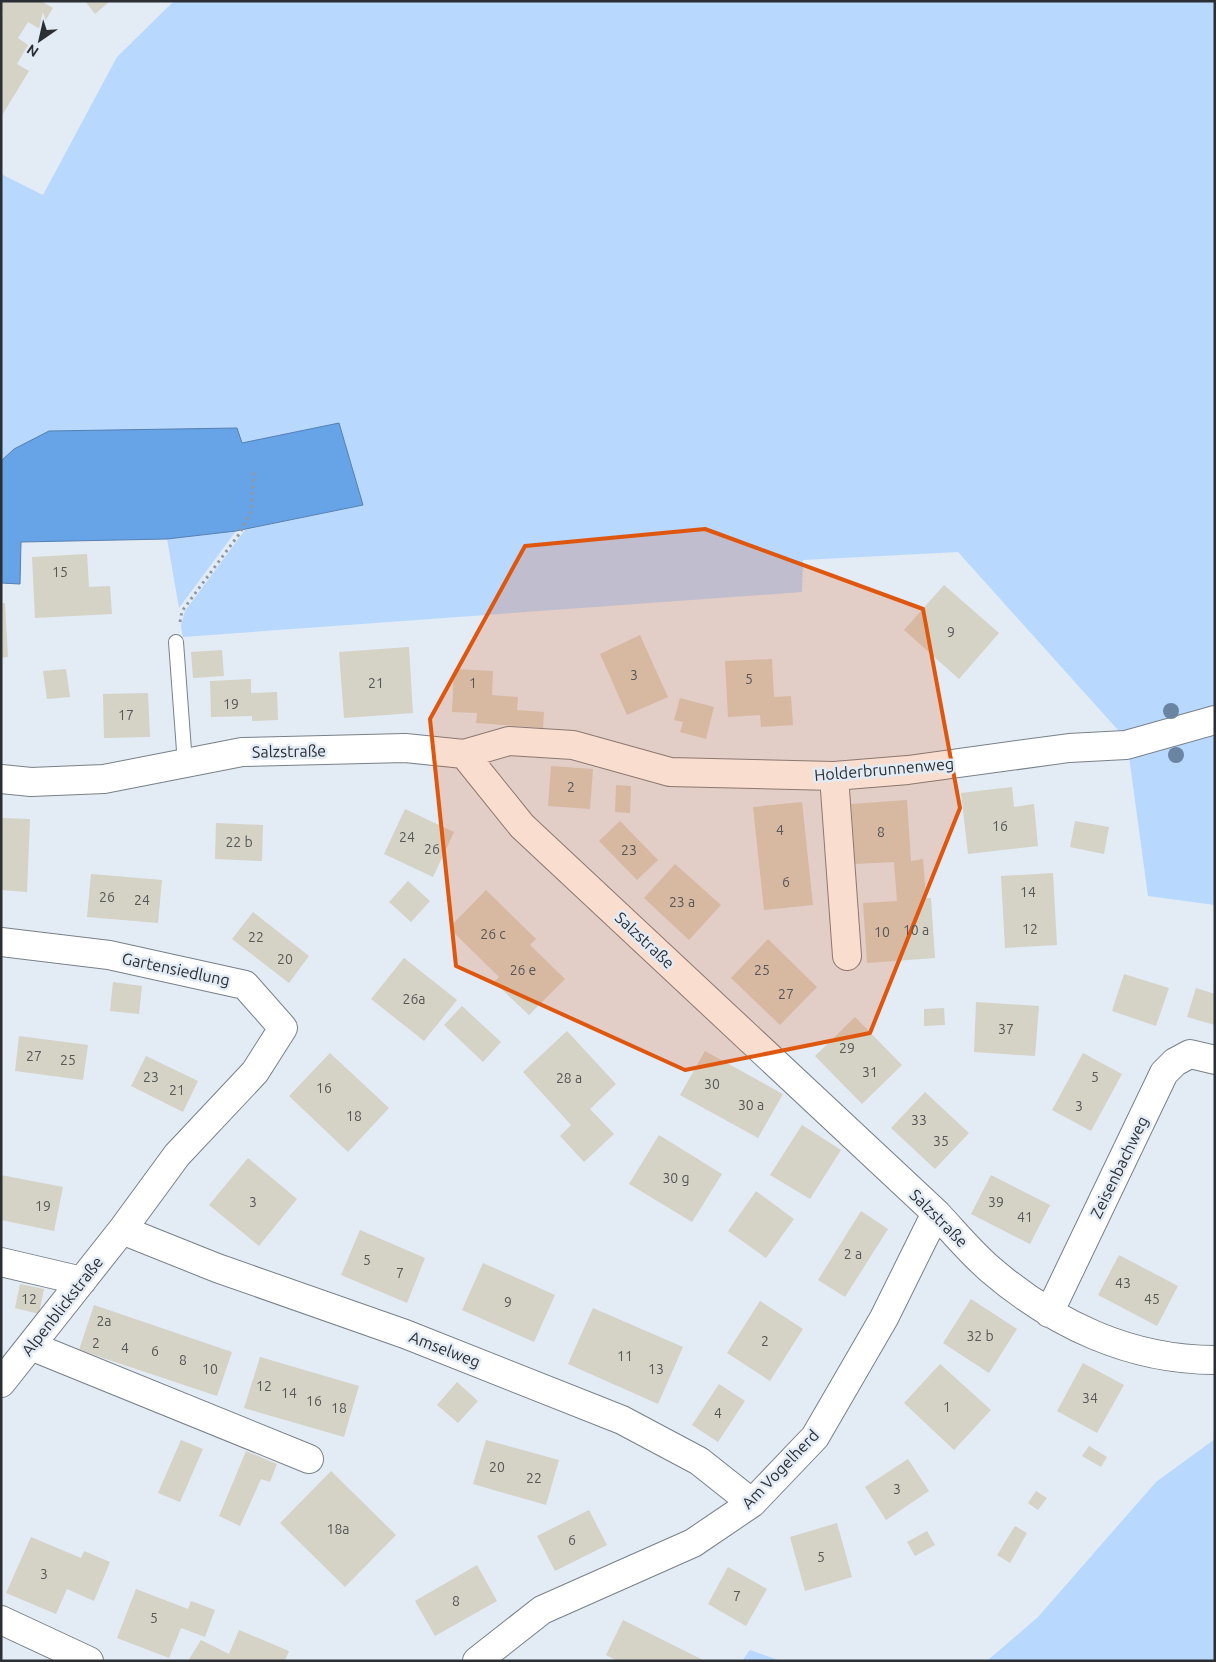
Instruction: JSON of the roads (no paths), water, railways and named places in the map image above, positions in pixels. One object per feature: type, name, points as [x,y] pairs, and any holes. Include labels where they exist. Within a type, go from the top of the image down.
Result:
[{"type":"street","name":"Holderbrunnenweg","points":[[464,754],[509,741],[564,744],[670,772],[834,776],[908,770],[1068,748],[1126,745],[1215,720]]},
{"type":"street","name":"Salzstraße","points":[[1,779],[31,782],[104,779],[242,752],[405,748],[464,754],[522,826],[936,1213],[990,1270],[1049,1313],[1088,1334],[1135,1351],[1194,1360],[1215,1360]]},
{"type":"street","points":[[834,776],[847,956]]},
{"type":"street","name":"Gartensiedlung","points":[[1,942],[109,955],[245,985],[283,1028],[254,1072],[177,1155],[122,1230]]},
{"type":"street","name":"Zeisenbachweg","points":[[1049,1313],[1164,1073],[1175,1062],[1190,1054],[1215,1060]]},
{"type":"street","name":"Am Vogelherd","points":[[477,1661],[542,1610],[692,1543],[752,1503],[815,1436],[884,1318],[936,1213]]},
{"type":"street","name":"Alpenblickstraße","points":[[1,1383],[122,1230]]},
{"type":"street","name":"Amselweg","points":[[122,1230],[217,1268],[414,1337],[622,1420],[699,1461],[752,1503]]},
{"type":"street","points":[[1,1262],[82,1281]]},
{"type":"street","points":[[31,1346],[309,1459]]},
{"type":"street","points":[[1,1620],[53,1654],[88,1661]]},
{"type":"lane","points":[[176,642],[185,764]]},
{"type":"water","points":[[339,423],[363,505],[236,531],[167,539],[21,542],[20,584],[1,583],[1,461],[14,449],[49,431],[237,428],[242,443]]}]
